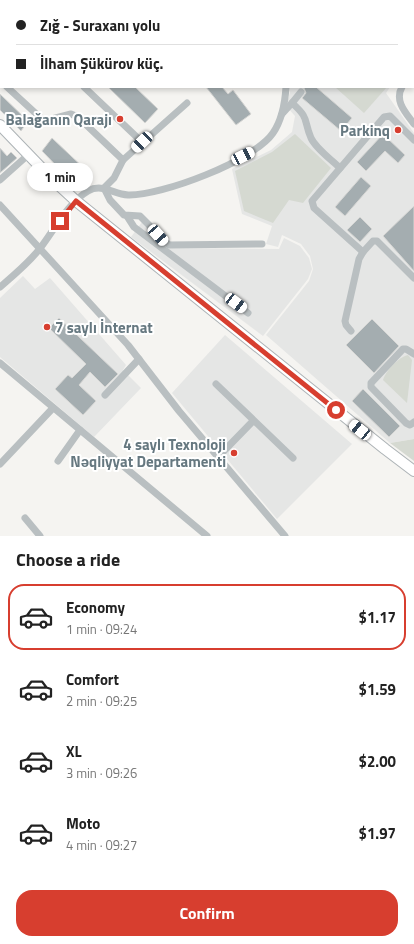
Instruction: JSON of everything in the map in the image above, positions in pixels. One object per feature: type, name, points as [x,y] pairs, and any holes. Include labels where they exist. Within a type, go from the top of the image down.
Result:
[{"type":"main road","points":[[0,126],[76,201],[384,449],[414,471]]},
{"type":"street","points":[[8,88],[44,121],[71,114],[78,117],[124,160]]},
{"type":"street","points":[[85,88],[142,142]]},
{"type":"street","points":[[0,287],[41,248],[76,201],[89,190],[97,187],[129,195],[158,191],[176,186],[209,173],[261,146],[273,133],[282,114],[286,88]]},
{"type":"street","points":[[402,88],[400,102],[414,124]]},
{"type":"street","points":[[282,114],[301,92]]},
{"type":"street","points":[[104,188],[114,178],[124,160],[142,142],[187,103]]},
{"type":"street","points":[[292,103],[307,119],[311,138],[316,145],[340,168]]},
{"type":"street","points":[[362,252],[312,204],[312,201],[384,117],[390,116],[414,140]]},
{"type":"street","points":[[0,180],[28,155]]},
{"type":"street","points":[[104,188],[120,212],[127,216],[134,227],[248,313]]},
{"type":"street","points":[[0,205],[41,248],[139,359],[218,457],[285,536]]},
{"type":"street","points":[[127,216],[140,216],[169,245],[262,244]]},
{"type":"street","points":[[351,331],[346,325],[345,321],[359,259],[362,252],[373,241],[377,241],[414,278]]},
{"type":"street","points":[[414,354],[406,349],[403,349],[371,383],[371,387],[406,423],[410,425],[414,422]]},
{"type":"street","points":[[105,395],[139,359]]},
{"type":"street","points":[[0,363],[207,536]]},
{"type":"street","points":[[216,384],[293,458]]},
{"type":"street","points":[[0,464],[53,408]]},
{"type":"street","points":[[218,457],[253,421]]},
{"type":"street","points":[[58,460],[80,430]]},
{"type":"street","points":[[25,518],[40,536]]},
{"type":"shaded area","points":[[288,88],[389,88],[386,93],[414,133],[414,439],[390,443],[266,335],[309,281],[313,269],[310,256],[301,244],[282,235],[278,247],[266,244],[272,226],[242,214],[232,169],[271,150],[292,132],[295,116],[286,106],[290,92]]},
{"type":"shaded area","points":[[336,88],[386,88],[364,113]]},
{"type":"shaded area","points":[[295,134],[331,168],[303,203],[289,200],[273,223],[244,211],[235,171],[272,152]]},
{"type":"shaded area","points":[[142,222],[166,248],[279,249],[284,238],[300,246],[309,258],[312,269],[308,279],[263,336],[131,237]]},
{"type":"shaded area","name":"7 saylı İnternat","points":[[23,276],[35,289],[50,278],[126,365],[123,370],[141,388],[94,437],[0,357],[0,298]]},
{"type":"shaded area","points":[[225,335],[352,444],[277,519],[172,393]]},
{"type":"shaded area","points":[[408,355],[412,360],[407,403],[383,380],[393,364],[404,356]]},
{"type":"shaded area","points":[[414,439],[414,461],[390,443]]},
{"type":"building","points":[[109,88],[136,88],[158,109],[145,123]]},
{"type":"building","points":[[207,88],[223,88],[228,94],[233,90],[251,114],[236,125]]},
{"type":"building","points":[[304,88],[317,88],[352,118],[341,131],[302,98],[306,93]]},
{"type":"building","points":[[0,94],[28,121],[21,131],[0,110]]},
{"type":"building","points":[[383,134],[405,155],[398,163],[385,151],[366,171],[357,162]]},
{"type":"building","points":[[52,138],[88,172],[75,185],[42,151]]},
{"type":"building","points":[[0,148],[7,156],[11,152],[17,158],[0,173]]},
{"type":"building","points":[[361,177],[371,186],[345,216],[335,207]]},
{"type":"building","points":[[414,206],[414,271],[383,236]]},
{"type":"building","points":[[360,217],[372,229],[360,242],[347,230]]},
{"type":"building","points":[[59,318],[118,374],[105,387],[90,372],[79,385],[96,401],[83,415],[55,389],[68,375],[72,378],[86,364],[49,328]]},
{"type":"building","points":[[372,319],[399,346],[374,373],[346,345]]},
{"type":"building","points":[[363,389],[400,426],[389,437],[352,401]]},
{"type":"place","name":"Balağanın Qarajı","points":[[120,119]]},
{"type":"place","name":"Parkinq","points":[[398,130]]},
{"type":"place","name":"7 saylı İnternat","points":[[47,327]]},
{"type":"place","name":"4 saylı Texnoloji Nəqliyyat Departamenti","points":[[234,453]]},
{"type":"route","points":[[60,221],[76,201],[336,410]]}]
